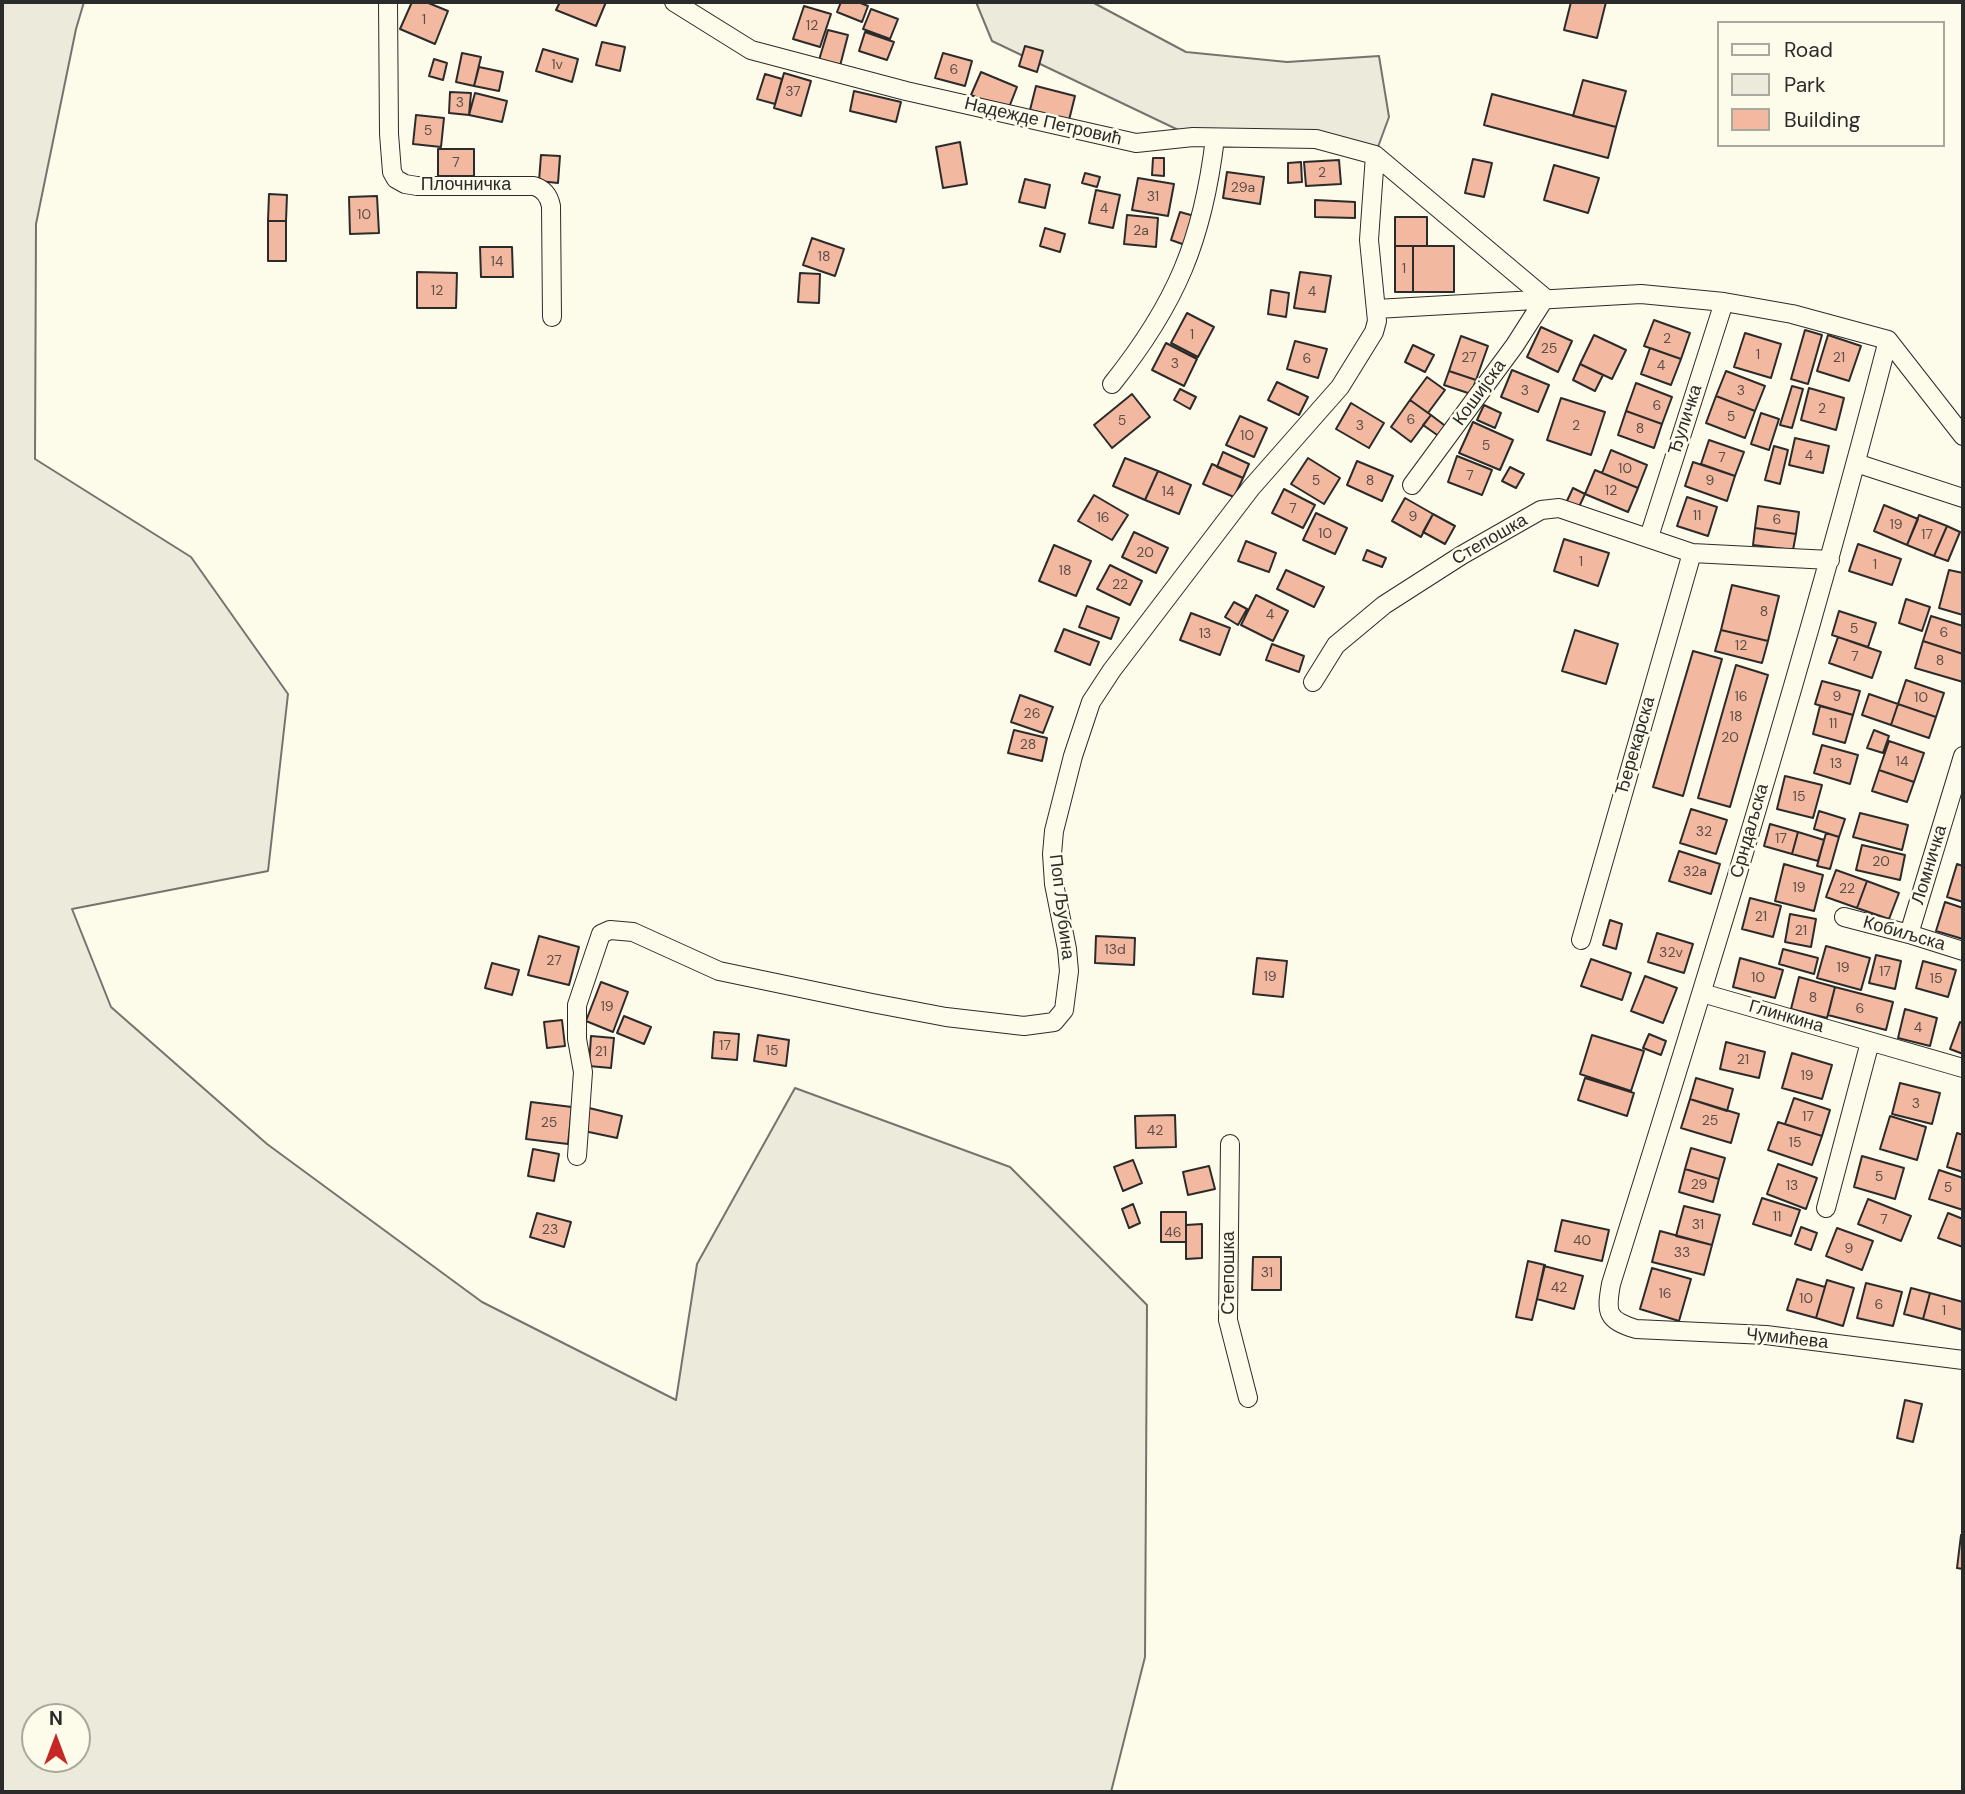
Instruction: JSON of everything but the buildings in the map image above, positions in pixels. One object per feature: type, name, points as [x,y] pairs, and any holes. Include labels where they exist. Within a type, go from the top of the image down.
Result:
[{"type":"street","name":"Плочничка","points":[[388,2],[389,134],[392,172],[396,179],[418,187],[534,186],[543,190],[551,206],[552,317]]},
{"type":"street","name":"Надежде Петровић","points":[[674,2],[751,50],[906,91],[1136,143],[1193,137],[1316,139],[1375,155],[1545,298]]},
{"type":"street","points":[[1112,384],[1156,324],[1188,259],[1205,203],[1215,138]]},
{"type":"street","name":"Поп Љубина","points":[[577,1156],[583,1072],[576,1039],[576,1005],[600,934],[610,930],[633,932],[719,971],[946,1017],[1024,1026],[1054,1022],[1065,1010],[1068,949],[1054,884],[1052,854],[1054,831],[1073,756],[1091,702],[1112,670],[1251,488],[1340,387],[1374,332],[1377,325],[1369,240],[1375,155]]},
{"type":"street","points":[[1376,309],[1641,294],[1724,302],[1792,314],[1888,340],[1963,436]]},
{"type":"street","name":"Кошијска","points":[[1412,485],[1515,345],[1545,298]]},
{"type":"street","name":"Ђуличка","points":[[1649,537],[1724,302]]},
{"type":"street","name":"Срндаљска","points":[[1613,1318],[1608,1311],[1611,1284],[1702,993],[1830,560],[1888,340]]},
{"type":"street","points":[[1856,463],[1963,498]]},
{"type":"street","name":"Степошка","points":[[1313,682],[1336,645],[1384,606],[1462,555],[1541,510],[1559,508],[1692,553],[1830,560]]},
{"type":"street","name":"Ђерекарска","points":[[1580,940],[1692,553]]},
{"type":"street","name":"Ломничка","points":[[1909,934],[1963,757]]},
{"type":"street","name":"Кобиљска","points":[[1844,917],[1963,951]]},
{"type":"street","name":"Глинкина","points":[[1702,993],[1963,1068]]},
{"type":"street","points":[[1826,1208],[1870,1041]]},
{"type":"street","name":"Степошка","points":[[1230,1144],[1228,1320],[1248,1398]]},
{"type":"street","name":"Чумићева","points":[[1613,1318],[1622,1325],[1636,1329],[1766,1335],[1963,1360]]},
{"type":"green space","points":[[2,2],[84,2],[76,29],[36,224],[35,459],[191,557],[288,694],[268,871],[72,909],[111,1007],[267,1144],[482,1302],[676,1400],[697,1264],[795,1088],[1010,1167],[1147,1305],[1145,1657],[1111,1792],[2,1792]]},
{"type":"green space","points":[[976,2],[1092,2],[1186,52],[1287,62],[1379,56],[1389,117],[1375,155],[1316,139],[1193,137],[992,41]]}]
